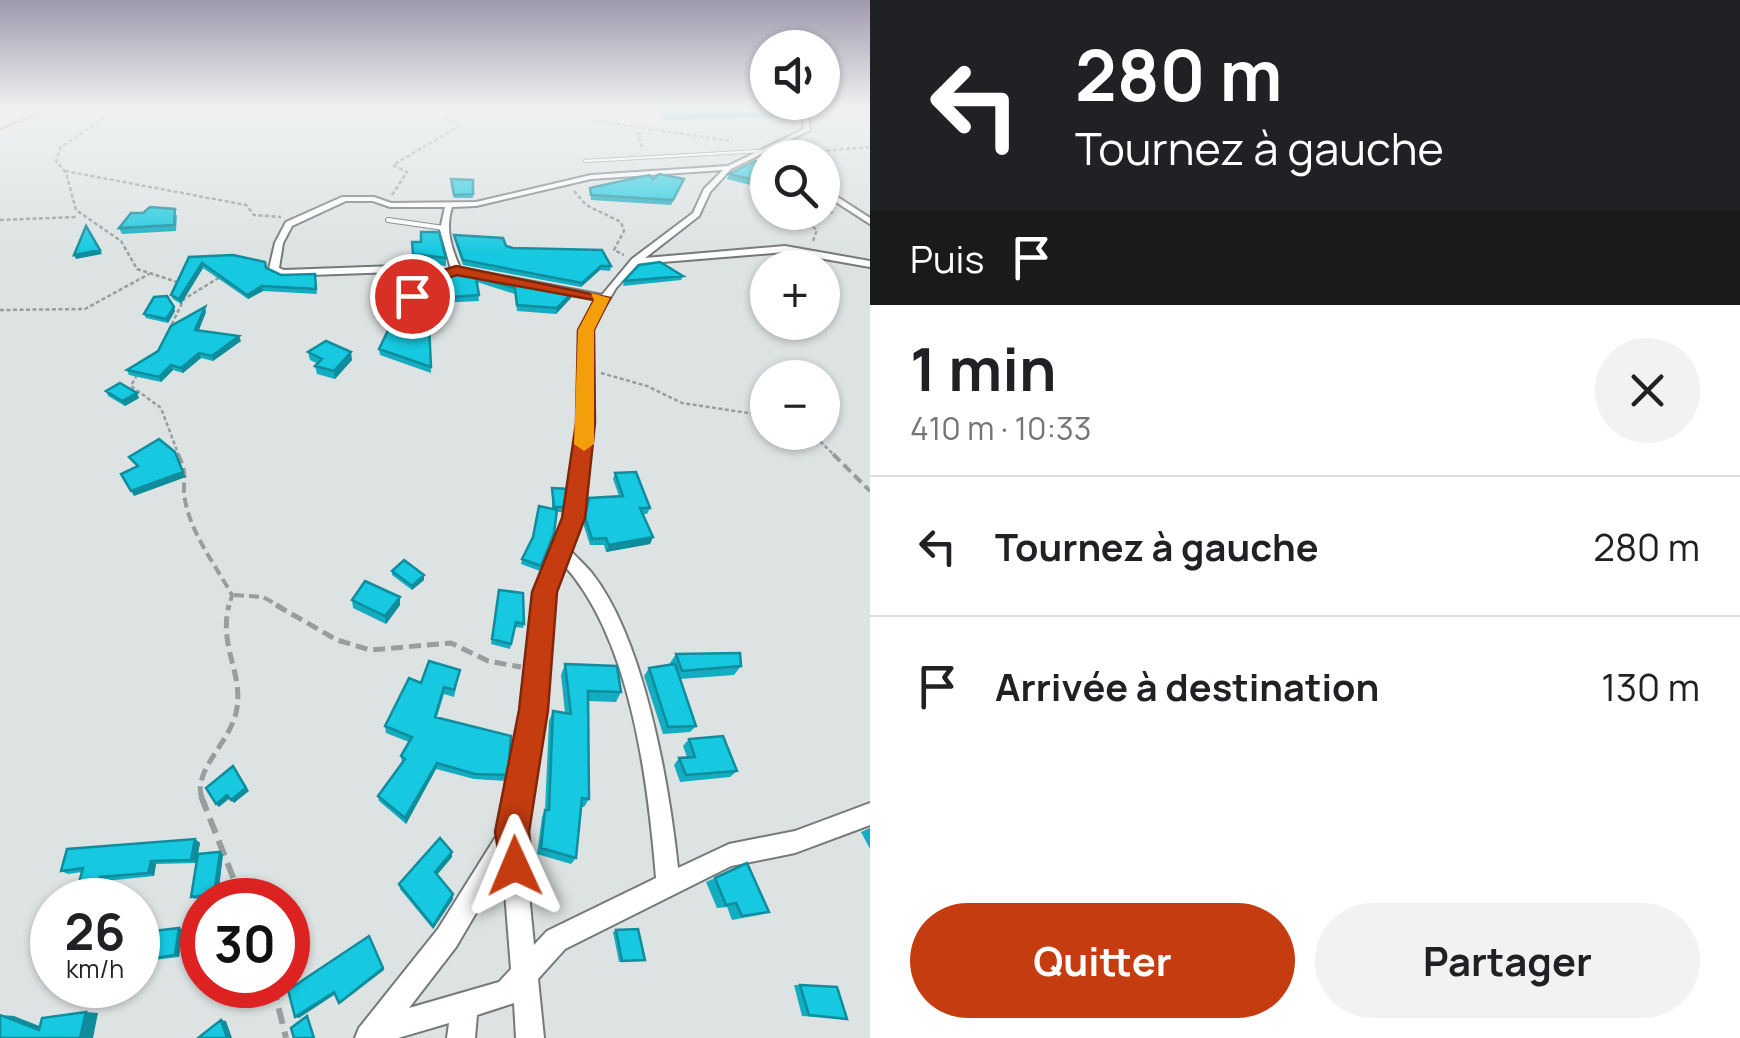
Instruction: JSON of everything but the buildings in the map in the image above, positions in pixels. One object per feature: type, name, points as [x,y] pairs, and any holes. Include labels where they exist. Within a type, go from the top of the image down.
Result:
[{"type":"street","points":[[530,1038],[512,832],[534,710],[544,592],[562,552],[582,466],[586,330],[603,298],[636,260],[696,214],[707,192],[745,156]]},
{"type":"street","points":[[437,274],[424,268],[282,273],[274,269],[279,243],[295,220],[345,199],[374,199],[390,204],[496,202],[562,182],[729,168]]},
{"type":"street","points":[[840,201],[870,222]]},
{"type":"street","points":[[449,205],[444,228],[446,254],[456,270]]},
{"type":"street","points":[[636,260],[785,249],[870,264]]},
{"type":"street","points":[[426,307],[412,296],[419,282],[456,270],[603,298]]},
{"type":"street","points":[[562,552],[583,568],[603,603],[625,667],[658,785],[668,884]]},
{"type":"street","points":[[374,1034],[507,993],[556,940],[729,855],[796,842],[870,814]]},
{"type":"street","points":[[374,1034],[447,938],[512,832]]},
{"type":"street","points":[[461,1038],[464,1008]]},
{"type":"lane","points":[[585,162],[619,156]]},
{"type":"lane","points":[[388,220],[444,228]]},
{"type":"path","points":[[58,156],[56,162],[66,172],[246,205],[254,214],[295,220]]},
{"type":"path","points":[[390,204],[408,172],[393,165],[408,156]]},
{"type":"path","points":[[66,172],[66,193],[76,214],[122,242],[137,269],[189,283]]},
{"type":"path","points":[[562,182],[586,204],[621,222],[624,231],[614,250],[636,260]]},
{"type":"path","points":[[785,249],[806,245],[819,234],[799,216],[852,209]]},
{"type":"path","points":[[0,220],[82,217]]},
{"type":"path","points":[[0,310],[76,310],[108,301],[126,282],[149,274]]},
{"type":"path","points":[[163,344],[178,303],[200,283],[226,276]]},
{"type":"path","points":[[584,362],[607,376],[647,386],[682,403],[750,413]]},
{"type":"path","points":[[143,365],[131,386],[161,408],[165,428],[188,474],[184,497],[195,528],[232,595],[223,628],[240,696],[231,735],[206,765],[198,790],[233,878]]},
{"type":"path","points":[[830,450],[870,491]]},
{"type":"path","points":[[232,595],[263,597],[337,640],[370,650],[452,643],[488,662],[536,670]]},
{"type":"path","points":[[279,1008],[286,1038]]},
{"type":"slow traffic","points":[[584,444],[586,330],[603,298],[597,296]]},
{"type":"route","points":[[412,296],[419,282],[456,270],[603,298],[586,330],[585,423],[574,518],[544,592],[536,646],[534,710],[512,832],[515,866]]}]
